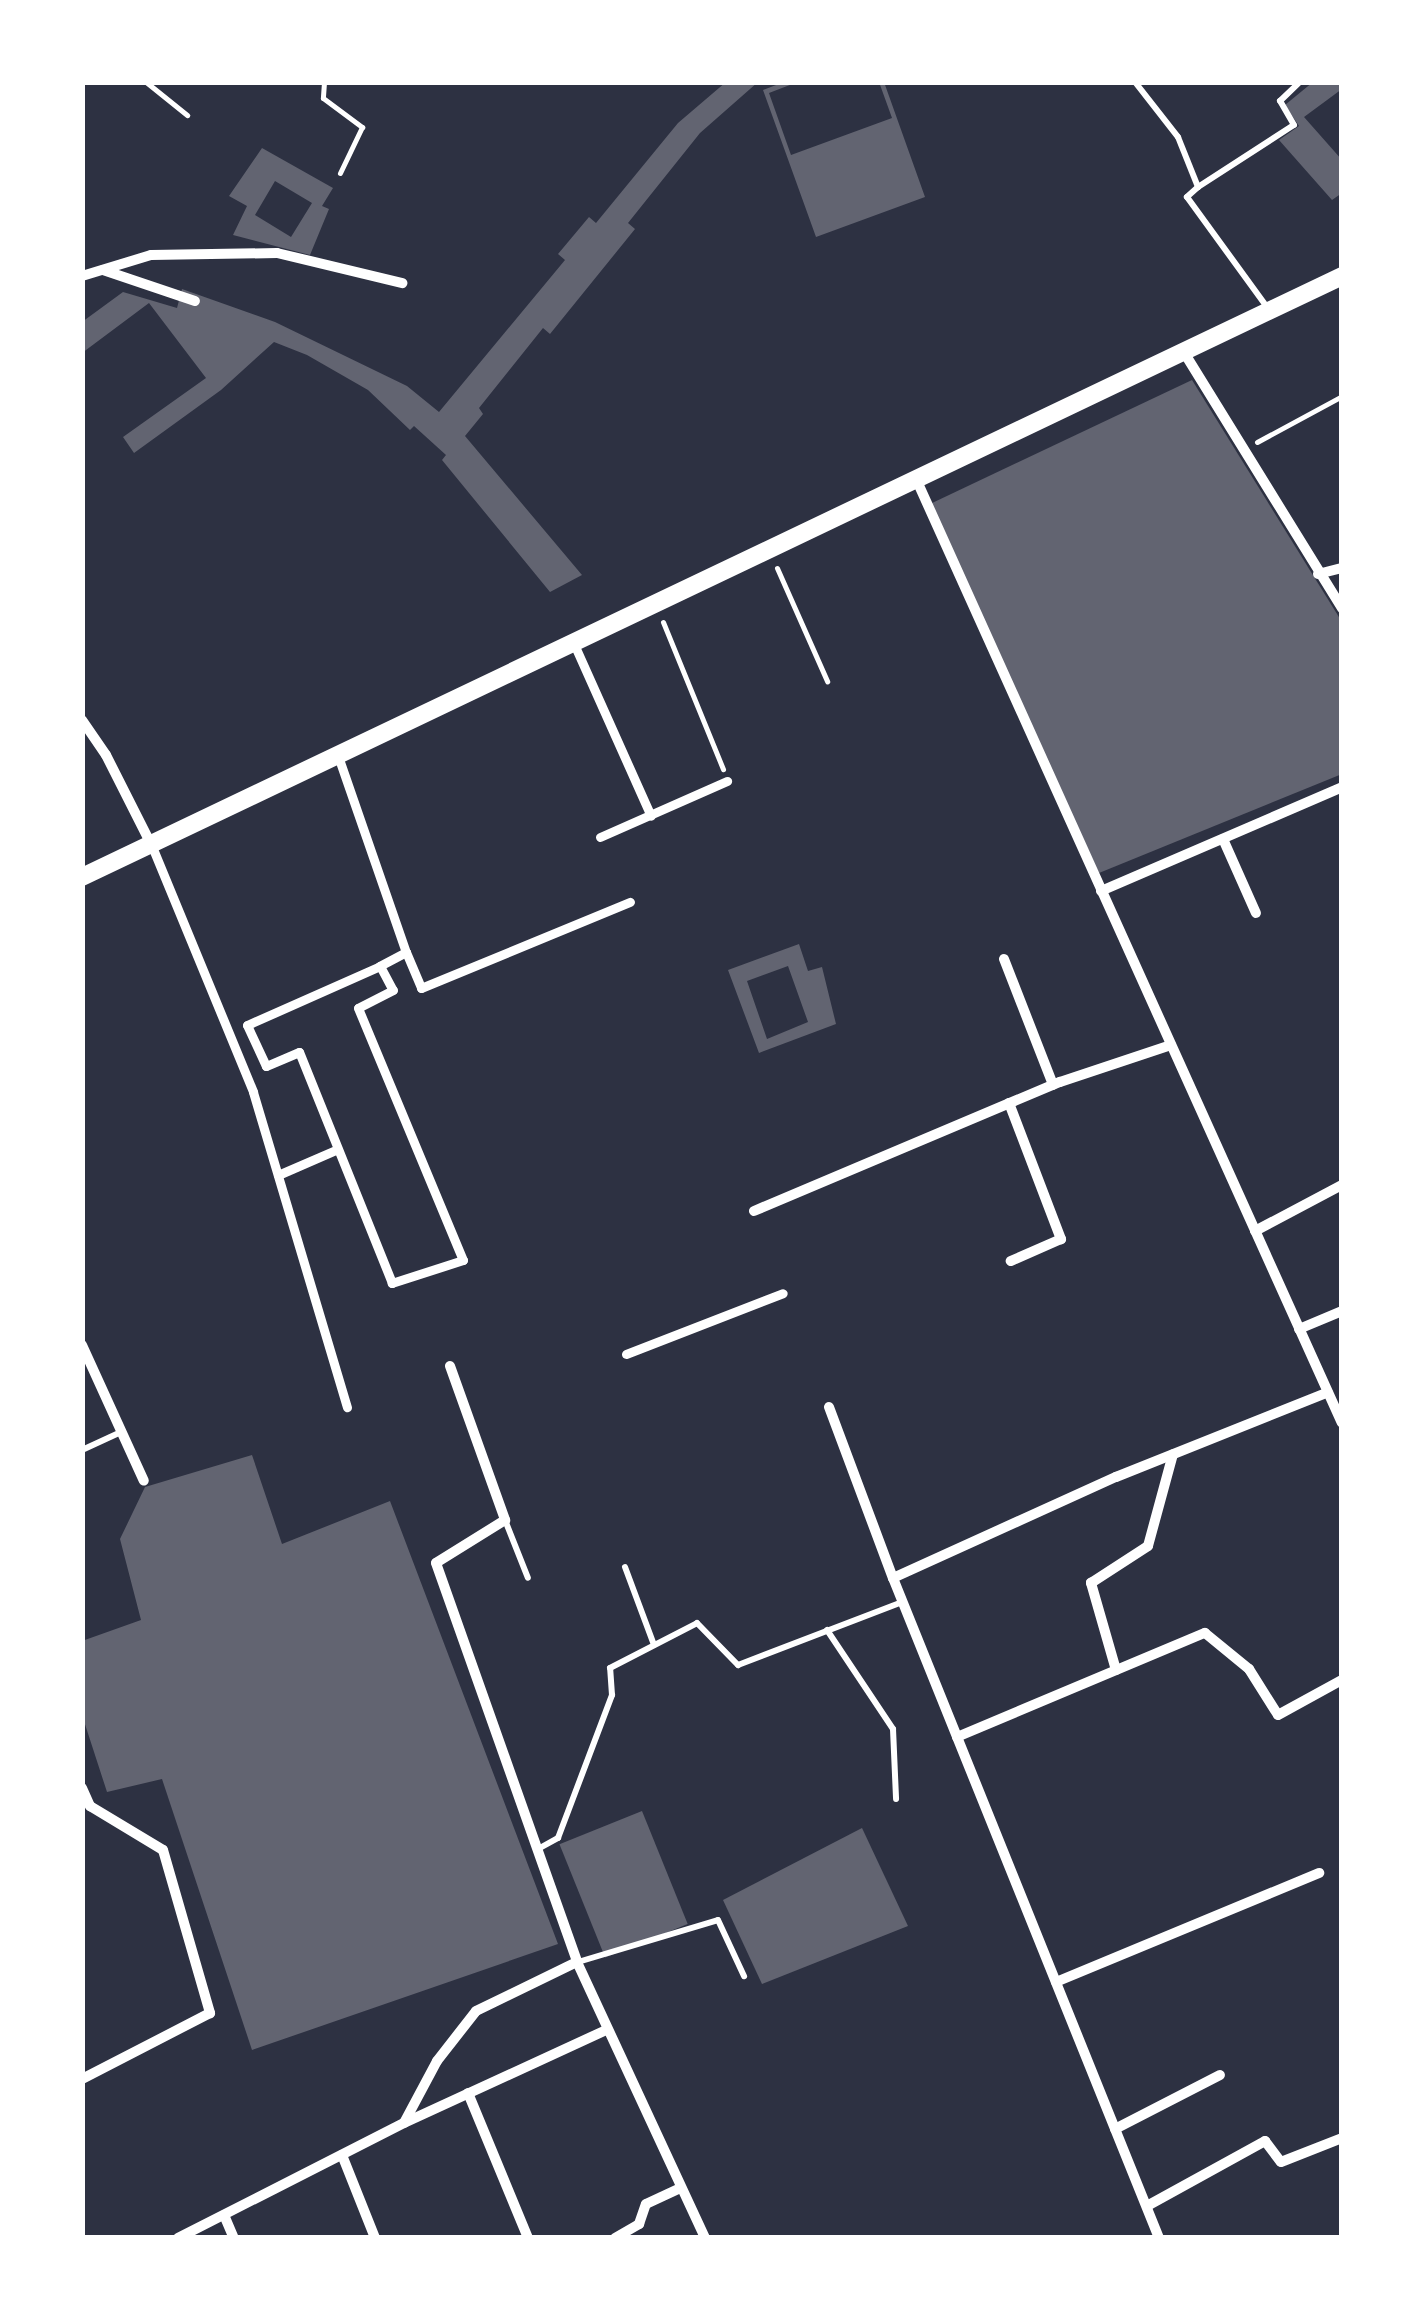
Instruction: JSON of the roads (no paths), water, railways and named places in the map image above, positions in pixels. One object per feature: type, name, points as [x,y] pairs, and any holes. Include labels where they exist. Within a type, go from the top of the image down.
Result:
[{"type":"main road","points":[[82,877],[1342,276]]},
{"type":"street","points":[[82,276],[151,256],[277,254],[402,283]]},
{"type":"street","points":[[102,270],[195,302]]},
{"type":"street","points":[[1185,354],[1342,608]]},
{"type":"street","points":[[917,482],[1342,1424]]},
{"type":"street","points":[[1318,574],[1342,568]]},
{"type":"street","points":[[574,644],[652,816]]},
{"type":"street","points":[[82,720],[106,755],[150,844],[231,1040],[278,1175],[347,1407]]},
{"type":"street","points":[[338,756],[421,988],[630,902]]},
{"type":"street","points":[[600,836],[727,781]]},
{"type":"street","points":[[1102,891],[1342,788]]},
{"type":"street","points":[[1223,838],[1256,913]]},
{"type":"street","points":[[380,966],[393,990],[358,1008],[463,1260],[392,1283],[299,1052],[266,1066],[247,1025],[406,952]]},
{"type":"street","points":[[1004,960],[1053,1085]]},
{"type":"street","points":[[231,1040],[251,1032]]},
{"type":"street","points":[[754,1210],[1009,1102],[1170,1044]]},
{"type":"street","points":[[1009,1102],[1061,1239],[1011,1261]]},
{"type":"street","points":[[278,1175],[338,1148]]},
{"type":"street","points":[[1254,1230],[1342,1185]]},
{"type":"street","points":[[626,1354],[783,1293]]},
{"type":"street","points":[[1299,1330],[1342,1310]]},
{"type":"street","points":[[82,1345],[144,1481]]},
{"type":"street","points":[[450,1366],[505,1520],[436,1564],[577,1962],[706,2238]]},
{"type":"street","points":[[892,1578],[1173,1454],[1328,1392]]},
{"type":"street","points":[[829,1408],[892,1578],[1159,2238]]},
{"type":"street","points":[[1116,1670],[1091,1584],[1148,1546],[1173,1454]]},
{"type":"street","points":[[957,1737],[1205,1633],[1249,1669],[1278,1716],[1342,1680]]},
{"type":"street","points":[[82,1788],[90,1806],[163,1850],[210,2014],[82,2079]]},
{"type":"street","points":[[1056,1982],[1319,1873]]},
{"type":"street","points":[[404,2123],[437,2061],[476,2011],[577,1962]]},
{"type":"street","points":[[178,2238],[404,2123],[606,2030]]},
{"type":"street","points":[[1116,2129],[1220,2075]]},
{"type":"street","points":[[468,2093],[528,2238]]},
{"type":"street","points":[[1146,2206],[1265,2141],[1281,2162],[1342,2138]]},
{"type":"street","points":[[342,2155],[374,2238]]},
{"type":"street","points":[[614,2238],[638,2224],[646,2204],[680,2188]]},
{"type":"street","points":[[224,2216],[234,2238]]},
{"type":"lane","points":[[1135,82],[1178,138],[1198,187]]},
{"type":"lane","points":[[1270,312],[1187,197],[1294,125],[1280,101],[1300,82]]},
{"type":"lane","points":[[82,1450],[122,1432]]},
{"type":"lane","points":[[505,1520],[528,1578]]},
{"type":"lane","points":[[625,1567],[654,1645]]},
{"type":"lane","points":[[537,1850],[558,1838],[612,1695],[610,1668],[697,1623],[738,1665],[902,1602]]},
{"type":"lane","points":[[827,1630],[893,1730],[896,1800]]},
{"type":"lane","points":[[577,1962],[718,1920],[744,1976]]}]
